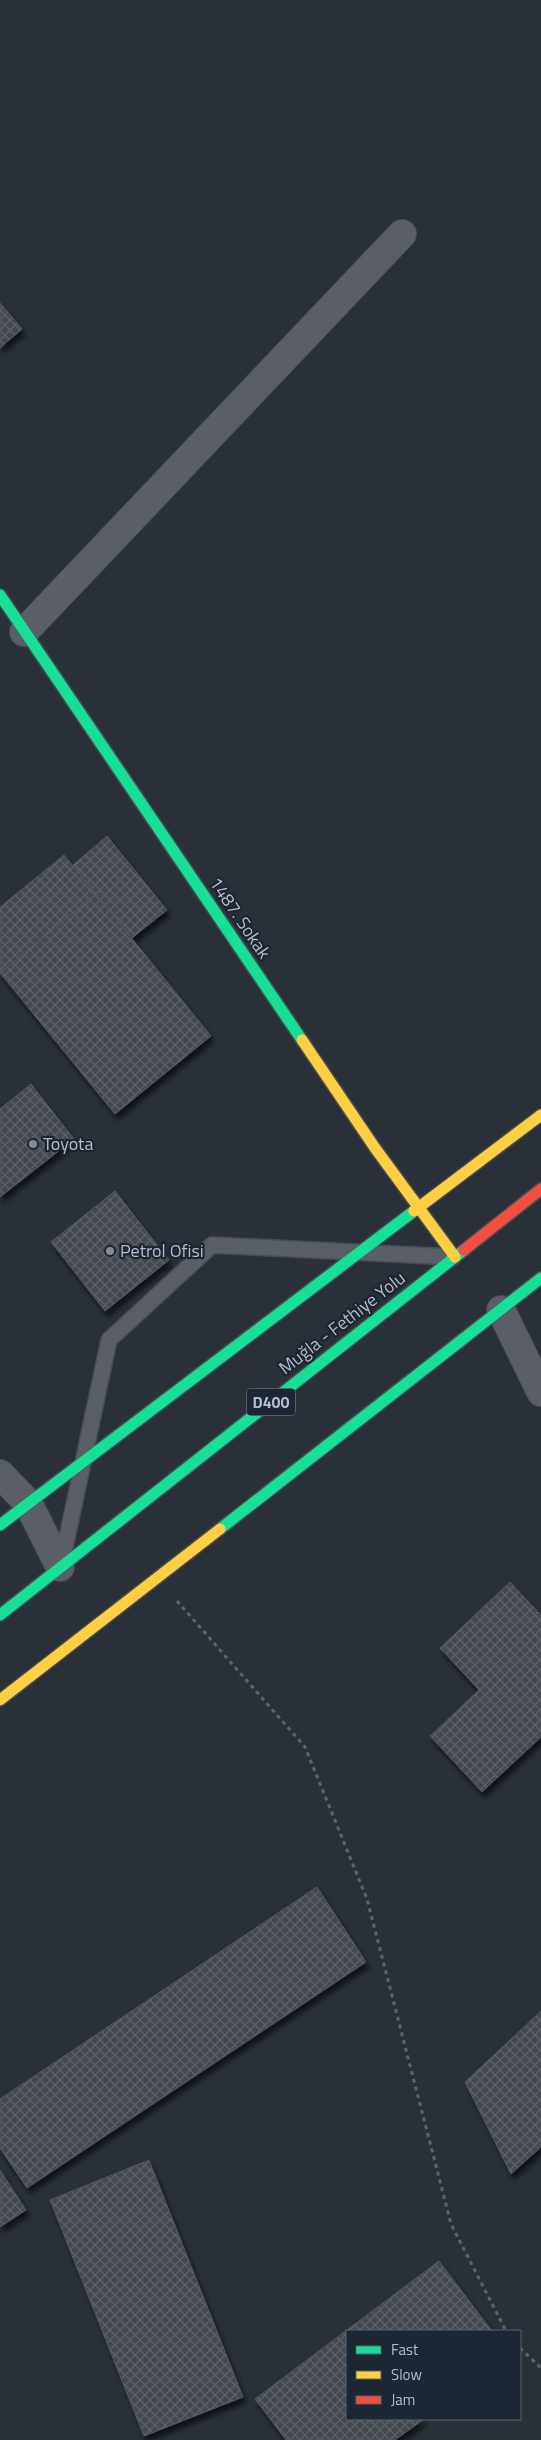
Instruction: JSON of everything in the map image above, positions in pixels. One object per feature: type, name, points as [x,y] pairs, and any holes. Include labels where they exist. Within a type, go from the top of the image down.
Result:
[{"type":"main road","name":"1487. Sokak","points":[[0,595],[375,1148],[454,1257]]},
{"type":"main road","points":[[0,1525],[541,1115]]},
{"type":"main road","name":"Muğla - Fethiye Yolu","points":[[0,1615],[541,1189]]},
{"type":"main road","points":[[0,1700],[541,1278]]},
{"type":"street","points":[[24,632],[402,234]]},
{"type":"street","points":[[501,1310],[541,1392]]},
{"type":"street","points":[[0,1474],[28,1503],[60,1567]]},
{"type":"lane","points":[[60,1567],[109,1340],[212,1245],[454,1257]]},
{"type":"path","points":[[156,1578],[305,1747],[367,1899],[451,2224],[505,2330]]},
{"type":"path","points":[[521,2349],[541,2368]]},
{"type":"building","points":[[0,303],[22,329],[0,348]]},
{"type":"building","points":[[107,836],[167,910],[132,938],[73,865]]},
{"type":"building","points":[[64,855],[96,894],[0,973],[0,907]]},
{"type":"building","points":[[96,894],[211,1036],[115,1114],[0,973]]},
{"type":"building","points":[[31,1084],[74,1139],[0,1197],[0,1109]]},
{"type":"building","points":[[115,1191],[169,1260],[105,1311],[51,1242]]},
{"type":"building","points":[[510,1582],[541,1615],[541,1737],[482,1792],[430,1736],[479,1690],[440,1648]]},
{"type":"building","points":[[317,1887],[366,1962],[27,2188],[0,2148],[0,2099]]},
{"type":"building","points":[[541,2011],[541,2147],[511,2174],[465,2082]]},
{"type":"building","points":[[149,2160],[243,2397],[144,2436],[50,2200]]},
{"type":"building","points":[[0,2170],[26,2210],[0,2227]]},
{"type":"building","points":[[439,2261],[491,2330],[347,2330]]},
{"type":"building","points":[[346,2331],[346,2420],[423,2420],[395,2440],[286,2440],[255,2399]]},
{"type":"traffic: fast","points":[[0,595],[302,1040]]},
{"type":"traffic: fast","points":[[0,1525],[414,1211]]},
{"type":"traffic: fast","points":[[0,1615],[464,1250]]},
{"type":"traffic: fast","points":[[220,1529],[541,1278]]},
{"type":"traffic: slow","points":[[302,1040],[375,1148],[455,1257]]},
{"type":"traffic: slow","points":[[414,1211],[541,1115]]},
{"type":"traffic: slow","points":[[0,1700],[220,1529]]},
{"type":"traffic: jam","points":[[464,1250],[541,1189]]},
{"type":"place","name":"Toyota","points":[[33,1144]]},
{"type":"place","name":"Petrol Ofisi","points":[[110,1251]]}]
